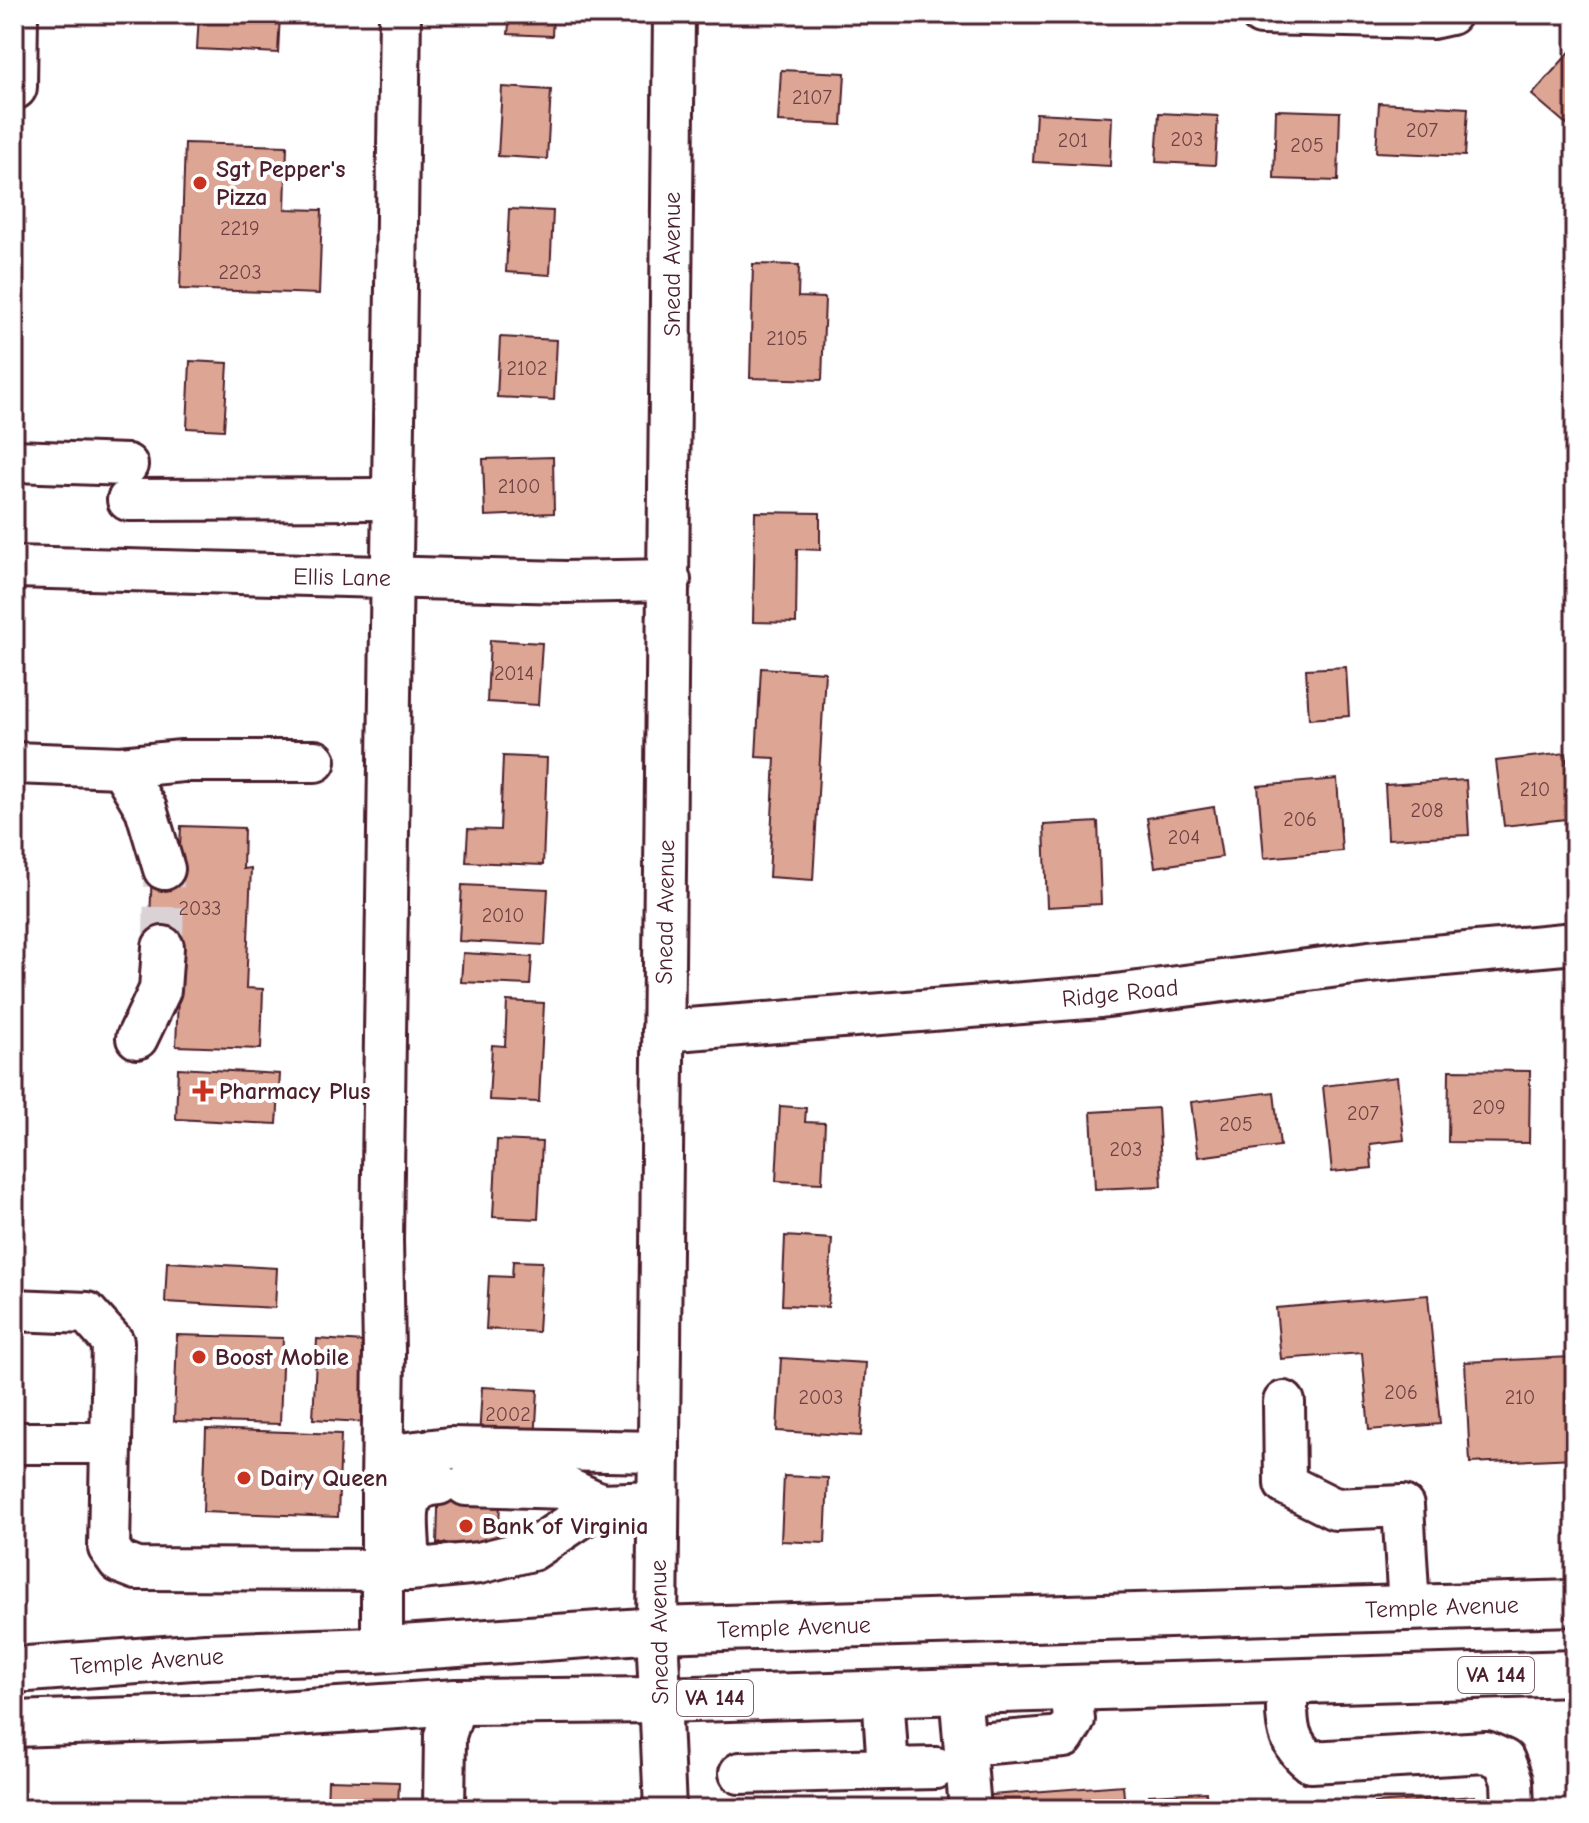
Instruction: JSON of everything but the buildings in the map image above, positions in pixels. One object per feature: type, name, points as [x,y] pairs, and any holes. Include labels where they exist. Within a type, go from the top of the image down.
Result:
[{"type":"main road","points":[[14,87],[15,14]]},
{"type":"main road","name":"Temple Avenue","points":[[14,1670],[657,1630],[1575,1603]]},
{"type":"main road","name":"VA 144","points":[[14,1724],[250,1716],[442,1714],[659,1700],[1575,1673]]},
{"type":"street","points":[[396,1570],[382,1485],[382,1240],[400,14]]},
{"type":"street","name":"Snead Avenue","points":[[665,1809],[657,1630],[674,14]]},
{"type":"street","points":[[1261,14],[1432,18],[1450,14]]},
{"type":"street","points":[[14,461],[128,482],[392,499]]},
{"type":"street","name":"Ellis Lane","points":[[14,567],[565,582],[670,580]]},
{"type":"street","points":[[14,763],[121,767],[182,761],[315,761]]},
{"type":"street","points":[[121,767],[146,809],[164,869]]},
{"type":"street","name":"Ridge Road","points":[[663,1031],[1100,997],[1369,962],[1575,943]]},
{"type":"street","points":[[137,1038],[160,990],[163,947]]},
{"type":"street","points":[[14,1310],[87,1313],[113,1342],[109,1548],[119,1562],[137,1569],[396,1570],[479,1563],[532,1550],[601,1504]]},
{"type":"street","points":[[1284,1402],[1285,1484],[1335,1509],[1403,1506],[1409,1608]]},
{"type":"street","points":[[14,1443],[111,1443]]},
{"type":"street","points":[[382,1485],[399,1454],[437,1449],[659,1452]]},
{"type":"street","points":[[382,1649],[409,1501],[415,1491],[426,1485],[566,1488],[601,1504],[658,1502]]},
{"type":"street","points":[[1287,1681],[1288,1731],[1296,1750],[1311,1762],[1486,1752],[1504,1760],[1512,1781],[1513,1809]]},
{"type":"street","points":[[740,1773],[888,1769],[1064,1737],[1074,1720],[1071,1687]]},
{"type":"street","points":[[960,1691],[950,1757],[970,1809]]},
{"type":"street","points":[[883,1693],[888,1769]]},
{"type":"street","points":[[419,1809],[428,1738],[442,1714]]},
{"type":"street","points":[[442,1714],[444,1809]]},
{"type":"street","points":[[442,1714],[459,1809]]},
{"type":"tunnel","points":[[163,947],[164,869]]},
{"type":"place","name":"Sgt Pepper's Pizza","points":[[200,183]]},
{"type":"place","name":"Pharmacy Plus","points":[[203,1091]]},
{"type":"place","name":"Boost Mobile","points":[[199,1357]]},
{"type":"place","name":"Dairy Queen","points":[[244,1478]]},
{"type":"place","name":"Bank of Virginia","points":[[466,1526]]}]
